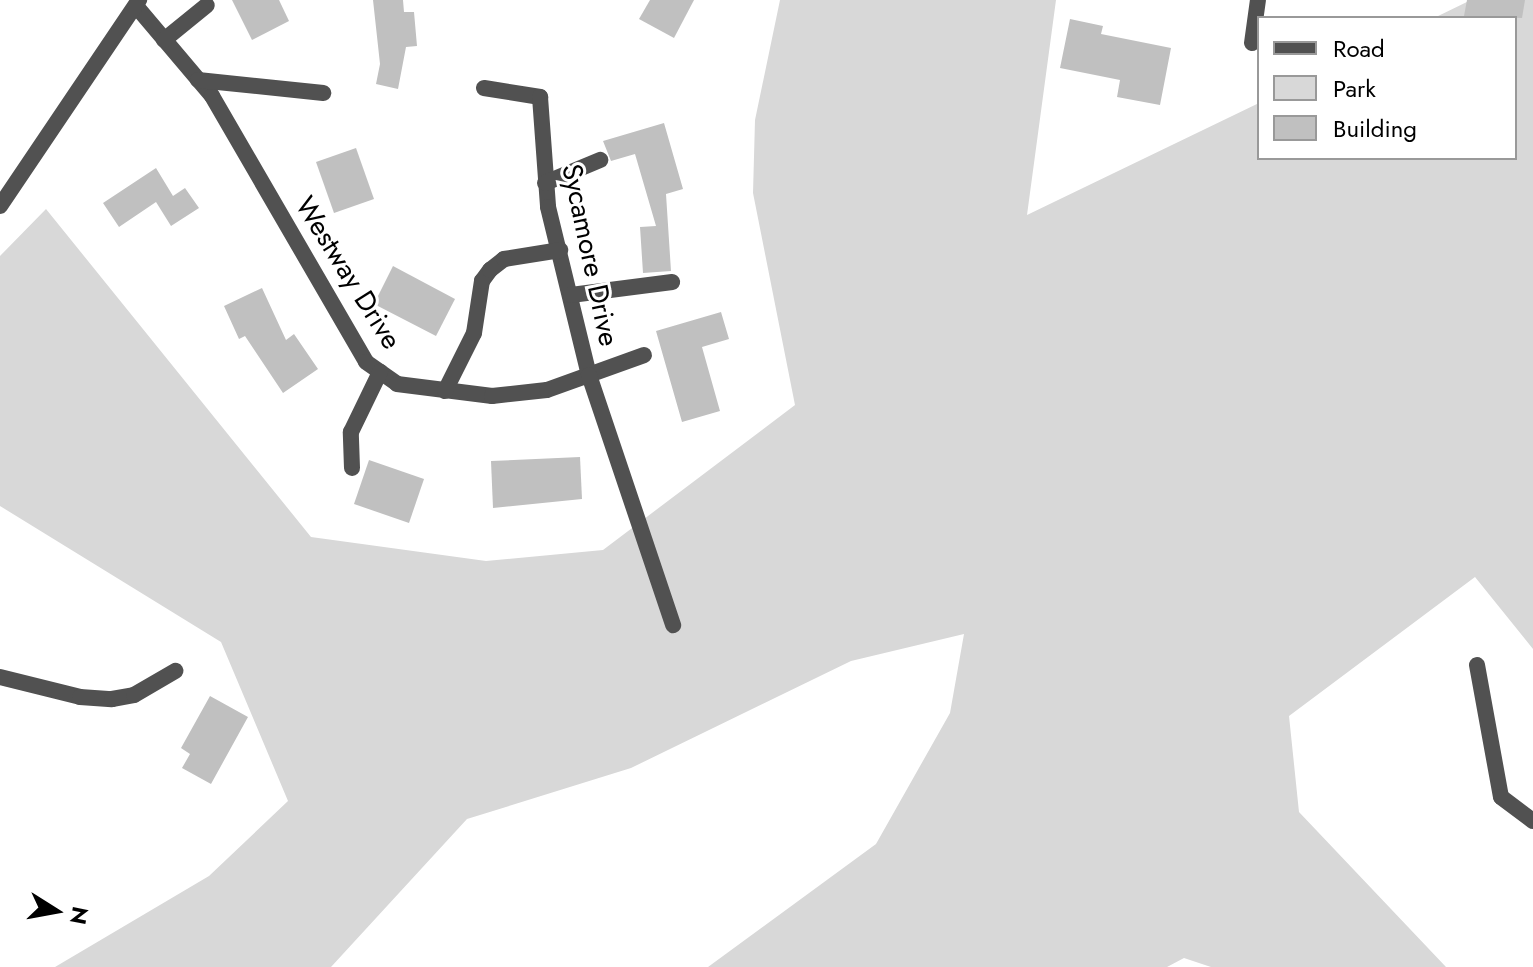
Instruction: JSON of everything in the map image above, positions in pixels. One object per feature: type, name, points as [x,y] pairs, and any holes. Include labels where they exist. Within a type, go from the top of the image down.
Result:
[{"type":"street","points":[[1252,43],[1258,0]]},
{"type":"street","points":[[0,206],[137,3]]},
{"type":"street","name":"Westway Drive","points":[[137,3],[198,80],[366,362],[397,384],[492,396],[547,390],[644,355]]},
{"type":"street","points":[[164,40],[207,5]]},
{"type":"street","points":[[198,80],[323,93]]},
{"type":"street","name":"Sycamore Drive","points":[[484,88],[540,97],[545,183],[589,375]]},
{"type":"street","points":[[545,183],[600,160]]},
{"type":"street","points":[[445,391],[474,333],[482,281],[490,270],[504,259],[560,250]]},
{"type":"street","points":[[571,295],[672,282]]},
{"type":"street","points":[[352,468],[351,432],[380,372]]},
{"type":"street","points":[[589,375],[673,625]]},
{"type":"street","points":[[1477,665],[1501,797],[1533,821]]},
{"type":"street","points":[[0,677],[80,697],[112,699],[134,695],[175,671]]},
{"type":"green space","points":[[780,0],[1056,0],[1027,215],[1257,104],[1257,160],[1517,160],[1517,16],[1438,16],[1471,0],[1533,0],[1533,649],[1475,577],[1289,716],[1299,812],[1446,967],[1211,967],[1184,958],[1167,967],[708,967],[876,844],[950,713],[964,634],[851,661],[631,768],[467,819],[331,967],[55,967],[209,876],[288,801],[221,642],[0,506],[0,256],[46,209],[311,537],[486,561],[603,550],[795,405],[753,193],[755,120]]},
{"type":"building","points":[[232,0],[279,0],[289,21],[252,40]]},
{"type":"building","points":[[373,0],[403,0],[404,12],[414,12],[417,46],[406,47],[398,89],[376,84],[380,64]]},
{"type":"building","points":[[650,0],[694,0],[674,38],[639,19]]},
{"type":"building","points":[[1467,0],[1525,0],[1522,18],[1464,16]]},
{"type":"building","points":[[1070,19],[1103,26],[1101,34],[1171,48],[1160,105],[1117,97],[1120,80],[1060,68]]},
{"type":"building","points":[[664,123],[683,189],[666,194],[671,271],[643,273],[640,227],[656,226],[635,154],[611,161],[603,141]]},
{"type":"building","points":[[356,148],[374,199],[334,213],[316,162]]},
{"type":"building","points":[[156,168],[173,196],[185,188],[199,208],[171,226],[156,202],[119,227],[103,203]]},
{"type":"building","points":[[393,266],[455,299],[436,336],[374,304]]},
{"type":"building","points":[[262,288],[286,340],[294,334],[318,369],[283,393],[245,336],[239,339],[224,306]]},
{"type":"building","points":[[721,312],[729,339],[702,347],[720,411],[682,422],[656,331]]},
{"type":"building","points":[[580,457],[582,499],[493,508],[491,461]]},
{"type":"building","points":[[369,460],[424,479],[409,523],[354,504]]},
{"type":"building","points":[[210,696],[248,717],[211,784],[182,768],[190,754],[181,748]]}]
